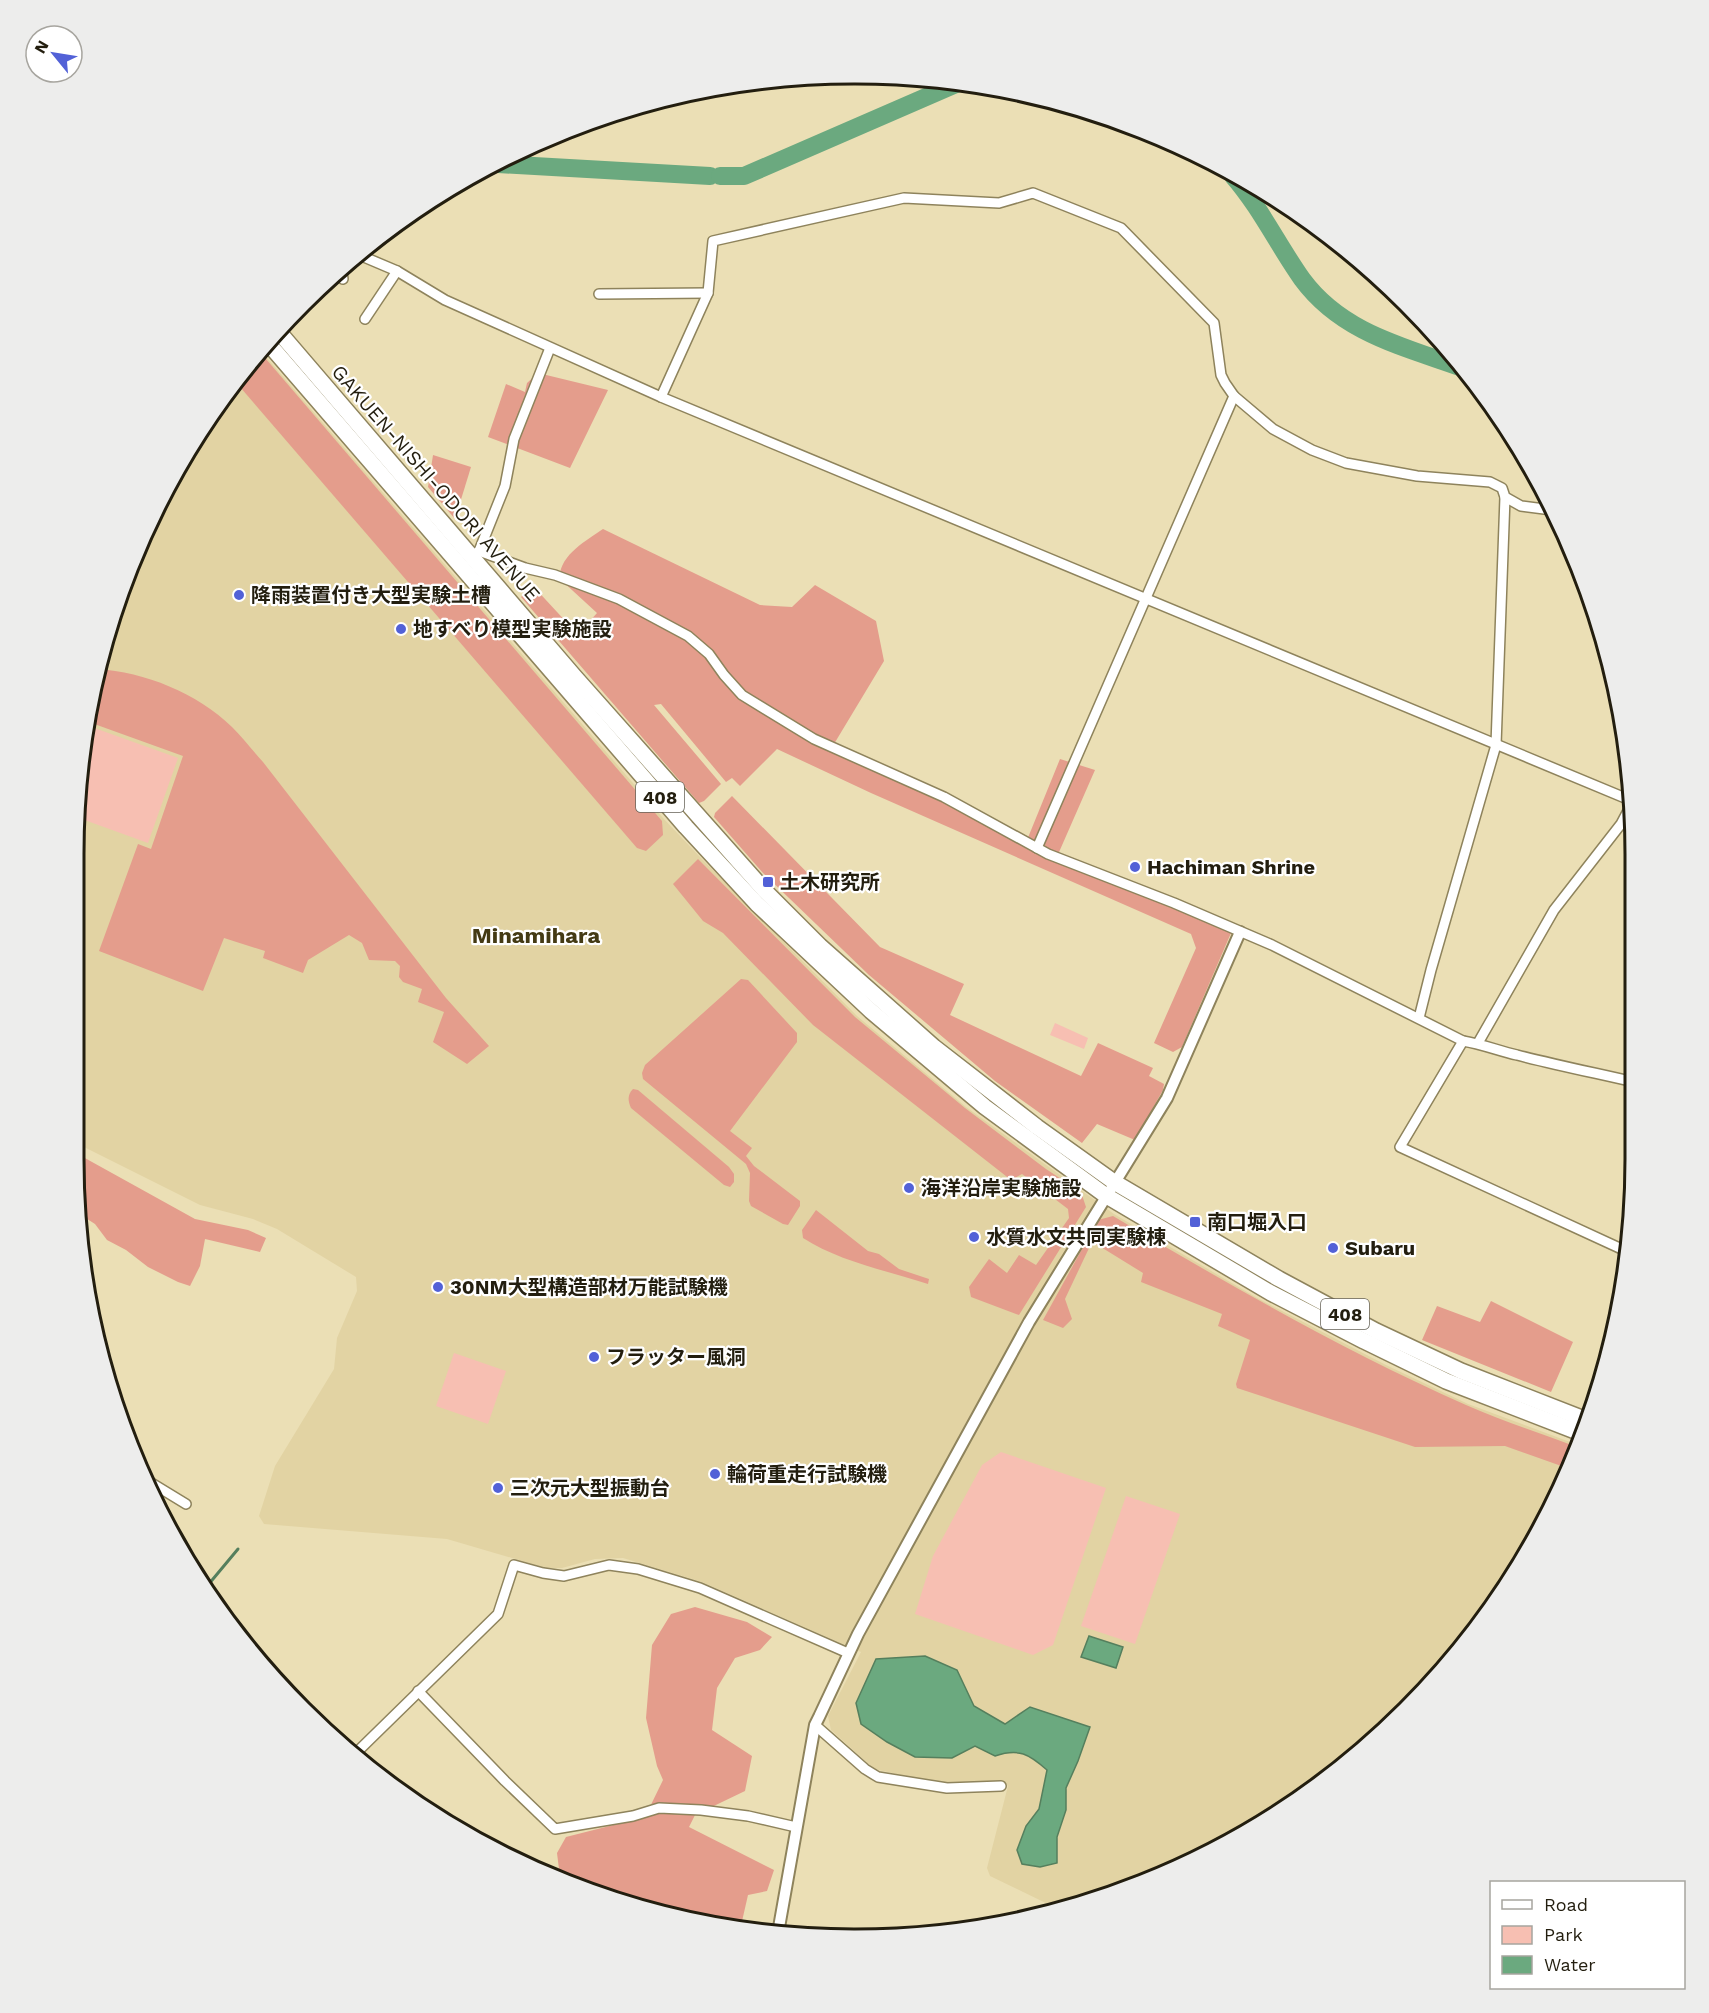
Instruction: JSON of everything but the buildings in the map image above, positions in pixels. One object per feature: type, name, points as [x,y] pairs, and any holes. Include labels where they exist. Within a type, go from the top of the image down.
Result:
[{"type":"highway","name":"GAKUEN-NISHI-ODORI AVENUE","points":[[284,337],[476,554],[581,685],[765,891],[820,946],[934,1047],[1020,1114],[1110,1189]]},
{"type":"highway","name":"GAKUEN-NISHI-ODORI AVENUE","points":[[273,349],[640,774],[757,904],[812,957],[925,1058],[985,1107],[1271,1293],[1367,1334],[1580,1417]]},
{"type":"highway","name":"GAKUEN-NISHI-ODORI AVENUE","points":[[1367,1334],[1446,1381],[1575,1431]]},
{"type":"street","points":[[661,397],[708,292],[713,241],[904,198],[999,203],[1033,193],[1122,228],[1214,323],[1221,375],[1234,396],[1273,429],[1312,450],[1346,463],[1417,476],[1490,482],[1502,488],[1505,497],[1496,745],[1419,1018]]},
{"type":"street","points":[[367,258],[397,271],[445,300],[661,397],[1622,797]]},
{"type":"street","points":[[365,319],[397,271]]},
{"type":"street","points":[[599,294],[708,292]]},
{"type":"street","points":[[550,348],[514,439],[505,486],[476,554],[555,574],[619,599],[677,629],[698,643],[738,690],[754,703],[814,739],[944,797],[1037,848],[1272,945],[1463,1041],[1625,1080]]},
{"type":"street","points":[[1037,848],[1148,598],[1234,396]]},
{"type":"street","points":[[1505,497],[1521,506],[1543,509]]},
{"type":"street","points":[[1478,1043],[1554,910],[1624,819]]},
{"type":"street","points":[[779,1925],[815,1725],[848,1653],[1029,1322],[1167,1098],[1240,932]]},
{"type":"street","points":[[1463,1041],[1400,1147],[1619,1248]]},
{"type":"street","points":[[158,1487],[186,1504]]},
{"type":"street","points":[[360,1749],[498,1614],[514,1565],[564,1576],[609,1565],[638,1569],[700,1588],[848,1653]]},
{"type":"street","points":[[418,1691],[555,1829],[633,1816],[659,1808],[748,1816],[796,1827]]},
{"type":"street","points":[[815,1725],[865,1769],[878,1777],[947,1788],[1000,1786]]},
{"type":"shaded area","points":[[266,357],[663,818],[857,1016],[966,1107],[1114,1214],[1259,1299],[1386,1365],[1468,1404],[1570,1442],[1546,1499],[1495,1587],[1434,1667],[1363,1738],[1283,1799],[1195,1850],[1102,1888],[1048,1904],[990,1876],[987,1868],[1008,1786],[1005,1783],[939,1783],[874,1769],[831,1730],[828,1716],[861,1652],[702,1582],[623,1558],[595,1559],[562,1568],[546,1568],[447,1539],[264,1524],[259,1516],[275,1466],[334,1369],[337,1338],[357,1291],[356,1277],[277,1229],[253,1219],[200,1205],[84,1147],[86,804],[99,704],[110,655],[143,560],[163,514],[187,469],[214,426]]},
{"type":"shaded area","points":[[265,358],[662,821],[663,835],[646,851],[637,848],[241,388]]},
{"type":"shaded area","points":[[538,373],[608,390],[570,468],[488,437],[506,384],[525,392],[527,383]]},
{"type":"shaded area","points":[[433,455],[471,467],[455,519],[428,487]]},
{"type":"shaded area","points":[[603,529],[760,605],[792,607],[815,585],[876,621],[884,661],[834,744],[1025,845],[1060,759],[1095,770],[1056,859],[1231,933],[1182,1047],[1173,1052],[1154,1043],[1196,948],[1191,934],[871,793],[777,749],[740,786],[732,778],[726,782],[661,704],[654,705],[721,784],[699,803],[521,597],[533,586],[570,626],[582,617],[588,623],[597,613],[560,579],[561,571],[564,563],[575,550]]},
{"type":"shaded area","points":[[107,670],[152,680],[187,694],[232,727],[263,762],[446,998],[489,1046],[467,1064],[433,1042],[444,1012],[418,1002],[422,989],[403,982],[399,977],[400,966],[395,961],[369,960],[362,943],[349,935],[308,960],[303,973],[263,958],[265,951],[224,938],[203,991],[99,951],[138,844],[151,849],[183,756],[96,725]]},
{"type":"shaded area","points":[[732,796],[880,947],[964,984],[950,1015],[1081,1076],[1098,1043],[1153,1068],[1149,1076],[1164,1084],[1163,1090],[1135,1140],[1097,1124],[1082,1143],[995,1081],[869,975],[763,873],[714,817],[715,813]]},
{"type":"shaded area","points":[[698,859],[855,1017],[965,1108],[1046,1169],[1081,1192],[1086,1207],[1019,1315],[971,1297],[969,1287],[989,1259],[1007,1273],[1019,1255],[1036,1265],[1069,1218],[1068,1209],[1022,1174],[1011,1180],[813,1025],[723,933],[703,921],[673,884]]},
{"type":"shaded area","points":[[741,979],[748,980],[797,1033],[797,1042],[730,1131],[752,1148],[746,1156],[754,1166],[800,1201],[800,1206],[788,1225],[751,1206],[749,1201],[750,1173],[746,1164],[643,1079],[642,1073],[645,1065]]},
{"type":"shaded area","points":[[633,1089],[638,1090],[729,1167],[734,1174],[734,1182],[730,1187],[724,1185],[631,1108],[629,1098]]},
{"type":"shaded area","points":[[84,1158],[195,1219],[248,1230],[266,1238],[260,1252],[205,1239],[200,1266],[190,1286],[148,1267],[126,1250],[107,1240],[95,1224],[87,1219]]},
{"type":"shaded area","points":[[816,1210],[868,1251],[879,1254],[899,1269],[929,1279],[928,1284],[847,1259],[803,1238],[802,1230]]},
{"type":"shaded area","points":[[1113,1216],[1243,1291],[1376,1362],[1480,1411],[1569,1444],[1560,1466],[1505,1446],[1415,1447],[1237,1388],[1236,1384],[1250,1340],[1218,1326],[1222,1314],[1141,1282],[1143,1273],[1096,1244],[1090,1246],[1065,1299],[1072,1319],[1063,1328],[1043,1320],[1098,1220]]},
{"type":"shaded area","points":[[1491,1301],[1573,1342],[1551,1392],[1422,1340],[1437,1306],[1480,1322]]},
{"type":"shaded area","points":[[695,1607],[747,1622],[772,1637],[760,1650],[735,1658],[717,1688],[712,1730],[752,1756],[745,1791],[695,1815],[689,1827],[774,1870],[767,1891],[748,1895],[742,1920],[655,1903],[559,1870],[557,1853],[566,1837],[645,1817],[663,1780],[657,1766],[646,1718],[652,1645],[671,1614]]},
{"type":"green space","points":[[95,728],[178,758],[148,843],[85,820]]},
{"type":"green space","points":[[1055,1023],[1088,1038],[1084,1049],[1050,1035]]},
{"type":"green space","points":[[454,1353],[506,1371],[488,1424],[436,1406]]},
{"type":"green space","points":[[1001,1452],[1106,1488],[1053,1645],[1033,1655],[915,1614],[933,1556],[982,1465]]},
{"type":"green space","points":[[1126,1496],[1180,1514],[1135,1644],[1081,1626]]},
{"type":"water","points":[[1089,1636],[1123,1647],[1116,1668],[1081,1657]]},
{"type":"water","points":[[925,1656],[957,1670],[974,1706],[1005,1724],[1030,1707],[1090,1727],[1066,1788],[1066,1810],[1057,1837],[1057,1863],[1040,1867],[1022,1864],[1017,1850],[1026,1826],[1039,1809],[1047,1770],[1035,1760],[1017,1753],[995,1756],[975,1746],[952,1758],[915,1757],[887,1742],[861,1724],[856,1703],[876,1659]]},
{"type":"waterway","points":[[720,176],[744,176],[943,90]]},
{"type":"waterway","points":[[511,165],[710,176]]},
{"type":"waterway","points":[[1243,189],[1302,279],[1335,312],[1354,325],[1394,344],[1448,363]]},
{"type":"waterway","points":[[211,1582],[238,1549]]},
{"type":"place","name":"降雨装置付き大型実験土槽","points":[[239,595]]},
{"type":"place","name":"地すべり模型実験施設","points":[[401,629]]},
{"type":"place","name":"Hachiman Shrine","points":[[1135,867]]},
{"type":"place","name":"土木研究所","points":[[768,882]]},
{"type":"place","name":"海洋沿岸実験施設","points":[[909,1188]]},
{"type":"place","name":"南口堀入口","points":[[1195,1222]]},
{"type":"place","name":"水質水文共同実験棟","points":[[974,1237]]},
{"type":"place","name":"Subaru","points":[[1333,1248]]},
{"type":"place","name":"30NM大型構造部材万能試験機","points":[[438,1287]]},
{"type":"place","name":"フラッター風洞","points":[[594,1357]]},
{"type":"place","name":"輪荷重走行試験機","points":[[715,1474]]},
{"type":"place","name":"三次元大型振動台","points":[[498,1488]]},
{"type":"district","name":"Minamihara","points":[[536,935]]}]
